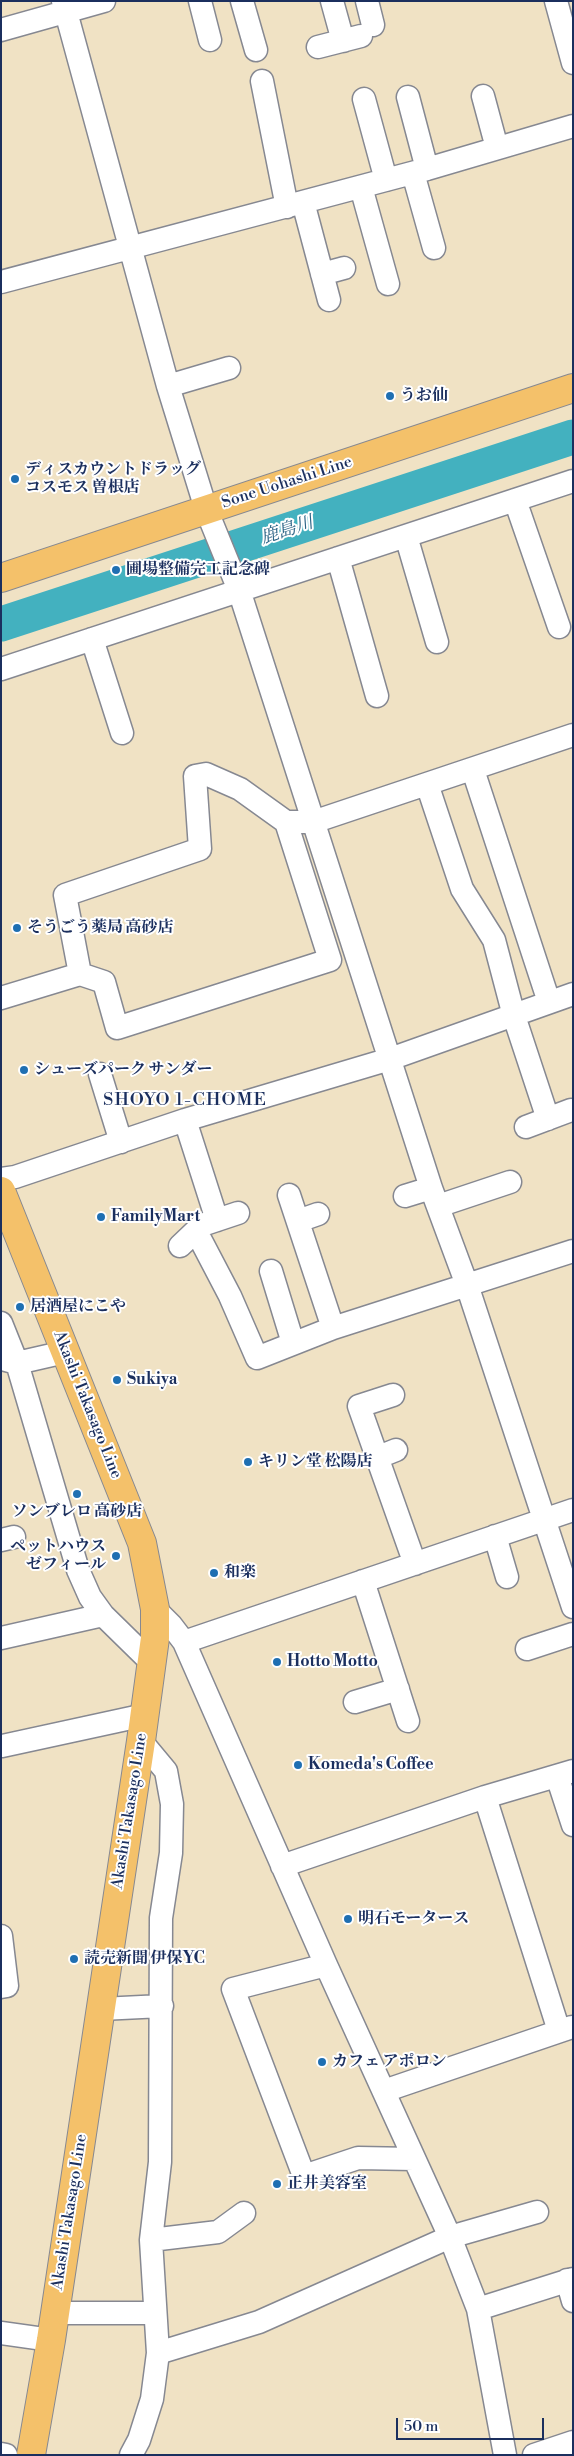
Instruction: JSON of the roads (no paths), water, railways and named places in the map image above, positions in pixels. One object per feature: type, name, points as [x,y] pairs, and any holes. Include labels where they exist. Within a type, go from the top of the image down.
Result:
[{"type":"main road","name":"Sone Uohashi Line","points":[[1,578],[573,388]]},
{"type":"main road","name":"Akashi Takasago Line","points":[[1,1191],[142,1542],[155,1609],[152,1663],[145,1715],[51,2340],[31,2455]]},
{"type":"street","points":[[1,30],[65,6],[104,1]]},
{"type":"street","points":[[200,1],[210,40]]},
{"type":"street","points":[[242,1],[256,50]]},
{"type":"street","points":[[332,1],[359,34]]},
{"type":"street","points":[[359,34],[367,1]]},
{"type":"street","points":[[556,1],[573,63]]},
{"type":"street","points":[[65,6],[168,386],[206,510],[239,590],[435,1196],[543,1520],[571,1598]]},
{"type":"street","points":[[318,47],[359,34]]},
{"type":"street","points":[[262,81],[295,204],[322,274],[329,300]]},
{"type":"street","points":[[483,96],[497,148]]},
{"type":"street","points":[[408,97],[434,248]]},
{"type":"street","points":[[364,99],[386,180]]},
{"type":"street","points":[[1,282],[131,246],[420,171],[573,126]]},
{"type":"street","points":[[360,187],[388,284]]},
{"type":"street","points":[[322,274],[344,268]]},
{"type":"street","points":[[168,386],[229,368]]},
{"type":"street","points":[[1,669],[573,481]]},
{"type":"street","points":[[515,500],[559,627]]},
{"type":"street","points":[[406,536],[437,642]]},
{"type":"street","points":[[338,558],[377,696]]},
{"type":"street","points":[[92,639],[122,733]]},
{"type":"street","points":[[80,974],[65,895],[200,849],[196,776],[206,774],[240,789],[286,822],[314,822],[573,735]]},
{"type":"street","points":[[472,770],[549,1002]]},
{"type":"street","points":[[427,784],[462,889],[494,940],[514,1016],[548,1119]]},
{"type":"street","points":[[1,998],[80,974],[104,982],[117,1028],[330,960],[286,822]]},
{"type":"street","points":[[1,1179],[15,1177],[185,1120],[390,1059],[573,994]]},
{"type":"street","points":[[100,1074],[121,1142]]},
{"type":"street","points":[[526,1127],[571,1110]]},
{"type":"street","points":[[185,1120],[217,1220]]},
{"type":"street","points":[[405,1196],[435,1196],[510,1182]]},
{"type":"street","points":[[289,1195],[308,1217],[333,1328]]},
{"type":"street","points":[[180,1246],[202,1224],[238,1213]]},
{"type":"street","points":[[196,1230],[230,1296],[257,1358],[333,1328],[573,1250]]},
{"type":"street","points":[[271,1271],[293,1343]]},
{"type":"street","points":[[1,1324],[9,1361],[78,1570],[90,1597],[103,1615],[152,1663]]},
{"type":"street","points":[[9,1361],[65,1352]]},
{"type":"street","points":[[393,1395],[359,1406],[386,1454],[415,1564]]},
{"type":"street","points":[[184,1642],[573,1510]]},
{"type":"street","points":[[495,1536],[507,1577]]},
{"type":"street","points":[[363,1581],[408,1721]]},
{"type":"street","points":[[155,1609],[172,1625],[184,1642],[326,1965],[450,2237],[478,2309],[505,2455]]},
{"type":"street","points":[[1,1638],[103,1615]]},
{"type":"street","points":[[527,1650],[573,1634]]},
{"type":"street","points":[[355,1702],[398,1689]]},
{"type":"street","points":[[2,1746],[30,1750],[145,1715]]},
{"type":"street","points":[[131,2455],[139,2440],[152,2399],[158,2354],[152,2240],[160,2162],[162,1918],[171,1854],[172,1804],[166,1771],[141,1741]]},
{"type":"street","points":[[282,1866],[485,1797],[565,1773],[573,1825]]},
{"type":"street","points":[[384,2091],[566,2029],[485,1797]]},
{"type":"street","points":[[1,1936],[7,1986],[1,1987]]},
{"type":"street","points":[[326,1965],[233,1989],[304,2176],[358,2158],[414,2159]]},
{"type":"street","points":[[101,2009],[162,2006]]},
{"type":"street","points":[[158,2354],[259,2322],[450,2237],[537,2212]]},
{"type":"street","points":[[152,2240],[218,2232],[244,2213]]},
{"type":"street","points":[[478,2309],[571,2287]]},
{"type":"street","points":[[54,2313],[155,2313]]},
{"type":"street","points":[[1,2333],[51,2340]]},
{"type":"street","points":[[534,2455],[573,2442]]},
{"type":"street","points":[[1,2454],[6,2455]]},
{"type":"waterway","name":"鹿島川","points":[[1,624],[573,437]]},
{"type":"place","name":"うお仙","points":[[390,396]]},
{"type":"place","name":"ディスカウントドラッグ コスモス 曽根店","points":[[15,479]]},
{"type":"place","name":"圃場整備完工記念碑","points":[[116,570]]},
{"type":"place","name":"そうごう薬局 高砂店","points":[[17,928]]},
{"type":"place","name":"シューズパーク サンダー","points":[[24,1070]]},
{"type":"place","name":"FamilyMart","points":[[101,1217]]},
{"type":"place","name":"居酒屋にこや","points":[[20,1307]]},
{"type":"place","name":"Sukiya","points":[[117,1380]]},
{"type":"place","name":"キリン堂 松陽店","points":[[248,1462]]},
{"type":"place","name":"ソンブレロ 高砂店","points":[[77,1494]]},
{"type":"place","name":"ペットハウス ゼフィール","points":[[116,1556]]},
{"type":"place","name":"和楽","points":[[214,1573]]},
{"type":"place","name":"Hotto Motto","points":[[277,1662]]},
{"type":"place","name":"Komeda's Coffee","points":[[298,1765]]},
{"type":"place","name":"明石モータース","points":[[348,1919]]},
{"type":"place","name":"読売新聞 伊保YC","points":[[74,1959]]},
{"type":"place","name":"カフェ アポロン","points":[[322,2062]]},
{"type":"place","name":"正井美容室","points":[[277,2184]]},
{"type":"district","name":"SHOYO 1-CHOME","points":[[185,1101]]}]
